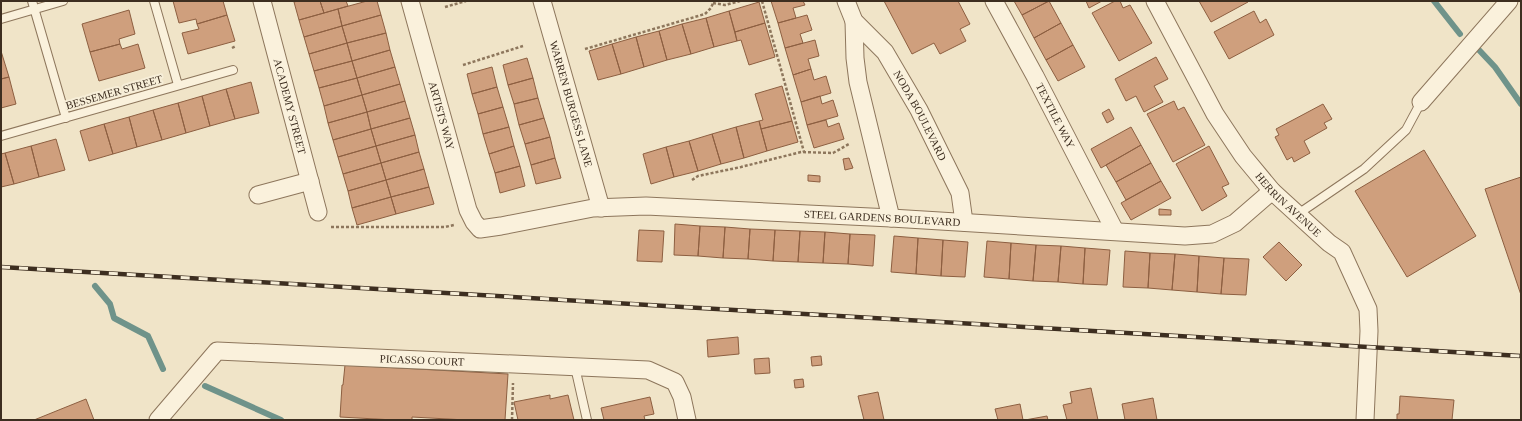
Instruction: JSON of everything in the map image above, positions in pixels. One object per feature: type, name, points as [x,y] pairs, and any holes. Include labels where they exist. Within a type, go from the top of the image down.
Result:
[{"type":"street","name":"ACADEMY STREET","points":[[262,1],[318,212]]},
{"type":"street","name":"ARTISTS WAY","points":[[410,1],[468,210],[477,225]]},
{"type":"street","name":"WARREN BURGESS LANE","points":[[542,1],[601,208]]},
{"type":"street","name":"NODA BOULEVARD","points":[[846,1],[854,21],[855,58],[858,82],[891,218]]},
{"type":"street","name":"TEXTILE WAY","points":[[994,1],[1035,76],[1115,232]]},
{"type":"street","name":"HERRIN AVENUE","points":[[1155,1],[1215,114],[1243,156],[1272,191],[1329,243],[1342,252],[1368,309],[1366,420]]},
{"type":"street","points":[[1421,102],[1509,1]]},
{"type":"street","name":"NODA BOULEVARD","points":[[854,21],[885,52],[919,110],[960,193],[964,222]]},
{"type":"street","points":[[258,195],[310,181]]},
{"type":"street","name":"STEEL GARDENS BOULEVARD","points":[[477,225],[501,226],[593,208],[646,206],[964,222],[1185,236],[1212,234],[1235,223],[1272,191]]},
{"type":"street","name":"PICASSO COURT","points":[[158,420],[217,351],[648,370],[675,382],[682,397],[687,420]]},
{"type":"lane","points":[[1,19],[34,5],[63,1]]},
{"type":"lane","points":[[154,1],[178,85]]},
{"type":"lane","points":[[34,5],[66,118]]},
{"type":"lane","name":"BESSEMER STREET","points":[[1,136],[233,70]]},
{"type":"lane","points":[[1298,214],[1364,169],[1406,130],[1421,102]]},
{"type":"lane","points":[[575,367],[587,420]]},
{"type":"path","points":[[445,7],[466,1]]},
{"type":"path","points":[[585,49],[705,14],[713,2],[724,5],[740,1]]},
{"type":"path","points":[[762,1],[804,152]]},
{"type":"path","points":[[232,48],[236,46]]},
{"type":"path","points":[[463,65],[523,46]]},
{"type":"path","points":[[692,180],[698,176],[804,152],[833,153],[848,144]]},
{"type":"path","points":[[318,212],[320,227],[445,227],[477,225]]},
{"type":"path","points":[[512,420],[511,400],[514,364]]},
{"type":"building","points":[[173,1],[223,1],[227,15],[197,24],[196,19],[179,23]]},
{"type":"building","points":[[320,1],[324,13],[299,20],[294,2]]},
{"type":"building","points":[[320,1],[346,1],[348,6],[324,13]]},
{"type":"building","points":[[367,1],[377,1],[381,15],[342,26],[338,9]]},
{"type":"building","points":[[771,1],[803,1],[805,5],[793,8],[796,18],[778,23]]},
{"type":"building","points":[[884,1],[958,1],[970,24],[960,29],[966,41],[940,54],[934,43],[912,54]]},
{"type":"building","points":[[1014,1],[1049,1],[1022,15]]},
{"type":"building","points":[[1049,1],[1061,23],[1034,38],[1022,15]]},
{"type":"building","points":[[1086,1],[1102,1],[1089,8]]},
{"type":"building","points":[[1115,1],[1120,1],[1123,8],[1130,5],[1152,43],[1119,61],[1092,13]]},
{"type":"building","points":[[1199,1],[1247,1],[1248,2],[1211,22]]},
{"type":"building","points":[[759,2],[765,23],[735,32],[729,11]]},
{"type":"building","points":[[338,9],[342,26],[304,37],[299,20]]},
{"type":"building","points":[[129,10],[135,34],[119,39],[120,44],[90,52],[82,24]]},
{"type":"building","points":[[729,11],[737,41],[714,47],[706,18]]},
{"type":"building","points":[[1254,11],[1260,23],[1266,19],[1274,35],[1229,59],[1214,32]]},
{"type":"building","points":[[227,15],[235,41],[188,54],[182,33],[199,29],[197,24]]},
{"type":"building","points":[[381,15],[386,33],[347,43],[342,26]]},
{"type":"building","points":[[807,15],[812,30],[800,34],[803,43],[785,48],[778,23]]},
{"type":"building","points":[[706,18],[714,47],[691,54],[682,24]]},
{"type":"building","points":[[765,23],[775,57],[749,65],[741,40],[737,41],[735,32]]},
{"type":"building","points":[[1061,23],[1073,45],[1046,60],[1034,38]]},
{"type":"building","points":[[682,24],[691,54],[667,60],[659,31]]},
{"type":"building","points":[[342,26],[347,43],[309,54],[304,37]]},
{"type":"building","points":[[659,31],[667,60],[644,67],[636,37]]},
{"type":"building","points":[[386,33],[390,50],[352,61],[347,43]]},
{"type":"building","points":[[636,37],[644,67],[621,74],[612,44]]},
{"type":"building","points":[[815,40],[819,56],[808,59],[811,69],[793,75],[785,48]]},
{"type":"building","points":[[347,43],[352,61],[314,71],[309,54]]},
{"type":"building","points":[[120,44],[122,49],[138,44],[145,68],[99,81],[90,52]]},
{"type":"building","points":[[612,44],[621,74],[598,80],[589,51]]},
{"type":"building","points":[[1073,45],[1085,67],[1058,81],[1046,60]]},
{"type":"building","points":[[390,50],[395,67],[357,78],[352,61]]},
{"type":"building","points":[[1,51],[9,77],[1,79]]},
{"type":"building","points":[[1156,57],[1168,79],[1154,86],[1163,102],[1144,112],[1136,96],[1126,101],[1115,79]]},
{"type":"building","points":[[527,58],[533,78],[508,85],[503,65]]},
{"type":"building","points":[[352,61],[357,78],[319,88],[314,71]]},
{"type":"building","points":[[395,67],[400,84],[362,95],[357,78]]},
{"type":"building","points":[[492,67],[497,87],[472,94],[467,74]]},
{"type":"building","points":[[811,69],[814,80],[826,76],[831,93],[801,102],[793,75]]},
{"type":"building","points":[[9,77],[16,104],[1,108],[1,79]]},
{"type":"building","points":[[357,78],[362,95],[324,106],[319,88]]},
{"type":"building","points":[[533,78],[538,98],[514,104],[508,85]]},
{"type":"building","points":[[251,82],[259,113],[235,119],[226,89]]},
{"type":"building","points":[[400,84],[405,101],[367,112],[362,95]]},
{"type":"building","points":[[782,86],[792,121],[761,129],[759,121],[763,120],[755,94]]},
{"type":"building","points":[[497,87],[503,107],[478,114],[472,94]]},
{"type":"building","points":[[226,89],[235,119],[210,126],[202,96]]},
{"type":"building","points":[[362,95],[367,112],[328,123],[324,106]]},
{"type":"building","points":[[202,96],[210,126],[186,133],[178,103]]},
{"type":"building","points":[[820,96],[822,104],[833,100],[838,116],[807,125],[801,102]]},
{"type":"building","points":[[538,98],[544,118],[519,125],[514,104]]},
{"type":"building","points":[[405,101],[410,118],[371,129],[367,112]]},
{"type":"building","points":[[1174,101],[1178,110],[1184,107],[1205,145],[1173,162],[1147,114]]},
{"type":"building","points":[[178,103],[186,133],[162,140],[153,110]]},
{"type":"building","points":[[1323,104],[1332,119],[1324,123],[1327,128],[1304,141],[1310,153],[1294,162],[1292,157],[1287,160],[1275,137],[1279,135],[1276,129]]},
{"type":"building","points":[[503,107],[509,127],[483,134],[478,114]]},
{"type":"building","points":[[1109,109],[1114,119],[1107,123],[1102,113]]},
{"type":"building","points":[[153,110],[162,140],[137,147],[129,117]]},
{"type":"building","points":[[367,112],[371,129],[333,140],[328,123]]},
{"type":"building","points":[[129,117],[137,147],[113,154],[104,124]]},
{"type":"building","points":[[410,118],[415,135],[376,146],[371,129]]},
{"type":"building","points":[[544,118],[550,137],[525,144],[519,125]]},
{"type":"building","points":[[826,120],[828,127],[839,123],[844,139],[814,148],[807,125]]},
{"type":"building","points":[[759,121],[767,151],[744,158],[736,127]]},
{"type":"building","points":[[792,121],[798,142],[767,151],[761,129]]},
{"type":"building","points":[[104,124],[113,154],[89,161],[80,131]]},
{"type":"building","points":[[509,127],[514,146],[489,154],[483,134]]},
{"type":"building","points":[[736,127],[744,158],[721,164],[712,134]]},
{"type":"building","points":[[1131,127],[1141,145],[1101,168],[1091,149]]},
{"type":"building","points":[[371,129],[376,146],[338,157],[333,140]]},
{"type":"building","points":[[712,134],[721,164],[698,171],[689,141]]},
{"type":"building","points":[[415,135],[419,152],[381,163],[376,146]]},
{"type":"building","points":[[550,137],[555,158],[531,165],[525,144]]},
{"type":"building","points":[[56,139],[65,170],[39,177],[31,146]]},
{"type":"building","points":[[689,141],[698,171],[674,177],[666,147]]},
{"type":"building","points":[[1141,145],[1151,163],[1116,182],[1106,165]]},
{"type":"building","points":[[31,146],[39,177],[14,184],[5,153]]},
{"type":"building","points":[[376,146],[381,163],[343,174],[338,157]]},
{"type":"building","points":[[514,146],[520,166],[495,173],[489,154]]},
{"type":"building","points":[[1209,146],[1229,184],[1222,187],[1227,196],[1202,211],[1176,164]]},
{"type":"building","points":[[666,147],[674,177],[651,184],[643,154]]},
{"type":"building","points":[[1424,150],[1476,236],[1407,277],[1355,191]]},
{"type":"building","points":[[419,152],[424,169],[386,180],[381,163]]},
{"type":"building","points":[[5,153],[14,184],[1,187],[1,154]]},
{"type":"building","points":[[555,158],[561,178],[536,184],[531,165]]},
{"type":"building","points":[[849,158],[853,168],[845,170],[843,159]]},
{"type":"building","points":[[381,163],[386,180],[348,191],[343,174]]},
{"type":"building","points":[[1151,163],[1161,181],[1126,200],[1116,182]]},
{"type":"building","points":[[520,166],[525,186],[500,193],[495,173]]},
{"type":"building","points":[[424,169],[429,187],[391,197],[386,180]]},
{"type":"building","points":[[808,175],[820,176],[820,182],[808,181]]},
{"type":"building","points":[[1521,177],[1521,295],[1485,189]]},
{"type":"building","points":[[386,180],[391,197],[352,208],[348,191]]},
{"type":"building","points":[[1161,181],[1171,198],[1131,220],[1121,203]]},
{"type":"building","points":[[429,187],[434,204],[396,214],[391,197]]},
{"type":"building","points":[[391,197],[396,214],[357,225],[352,208]]},
{"type":"building","points":[[1159,209],[1171,210],[1171,215],[1159,215]]},
{"type":"building","points":[[675,224],[700,226],[698,256],[674,255]]},
{"type":"building","points":[[700,226],[725,227],[723,258],[698,256]]},
{"type":"building","points":[[725,227],[750,229],[748,259],[723,258]]},
{"type":"building","points":[[750,229],[775,230],[773,261],[748,259]]},
{"type":"building","points":[[639,230],[664,231],[662,262],[637,261]]},
{"type":"building","points":[[775,230],[800,231],[798,262],[773,261]]},
{"type":"building","points":[[800,231],[825,232],[823,263],[798,262]]},
{"type":"building","points":[[825,232],[850,234],[848,264],[823,263]]},
{"type":"building","points":[[850,234],[875,235],[873,266],[848,264]]},
{"type":"building","points":[[894,236],[918,238],[916,274],[891,272]]},
{"type":"building","points":[[918,238],[943,240],[941,276],[916,274]]},
{"type":"building","points":[[943,240],[968,242],[965,277],[941,276]]},
{"type":"building","points":[[987,241],[1011,243],[1009,279],[984,277]]},
{"type":"building","points":[[1279,242],[1302,265],[1286,281],[1263,257]]},
{"type":"building","points":[[1011,243],[1036,245],[1033,281],[1009,279]]},
{"type":"building","points":[[1036,245],[1061,246],[1058,282],[1033,281]]},
{"type":"building","points":[[1061,246],[1085,248],[1083,284],[1058,282]]},
{"type":"building","points":[[1085,248],[1110,250],[1107,285],[1083,284]]},
{"type":"building","points":[[1125,251],[1150,253],[1148,288],[1123,287]]},
{"type":"building","points":[[1150,253],[1175,254],[1172,290],[1148,288]]},
{"type":"building","points":[[1175,254],[1199,256],[1197,292],[1172,290]]},
{"type":"building","points":[[1199,256],[1224,258],[1221,294],[1197,292]]},
{"type":"building","points":[[1224,258],[1249,259],[1246,295],[1221,294]]},
{"type":"building","points":[[738,337],[739,354],[708,357],[707,340]]},
{"type":"building","points":[[821,356],[822,365],[812,366],[811,357]]},
{"type":"building","points":[[769,358],[770,373],[755,374],[754,359]]},
{"type":"building","points":[[345,365],[508,374],[505,420],[466,420],[412,417],[412,420],[394,420],[340,417]]},
{"type":"building","points":[[803,379],[804,387],[795,388],[794,380]]},
{"type":"building","points":[[1091,388],[1098,420],[1067,420],[1063,405],[1072,403],[1070,392]]},
{"type":"building","points":[[878,392],[884,420],[864,420],[858,396]]},
{"type":"building","points":[[550,395],[550,399],[568,395],[574,420],[518,420],[514,402]]},
{"type":"building","points":[[1400,396],[1454,400],[1452,420],[1397,420],[1397,414],[1399,414]]},
{"type":"building","points":[[650,397],[654,414],[644,416],[645,420],[604,420],[601,408]]},
{"type":"building","points":[[1153,398],[1157,420],[1125,420],[1122,404]]},
{"type":"building","points":[[86,399],[94,420],[34,420]]},
{"type":"building","points":[[1020,404],[1023,420],[998,420],[995,409]]},
{"type":"building","points":[[1047,416],[1048,420],[1025,420]]},
{"type":"waterway","points":[[1434,1],[1460,34]]},
{"type":"waterway","points":[[1479,50],[1495,67],[1521,104]]},
{"type":"waterway","points":[[95,286],[110,304],[114,318],[148,336],[163,369]]},
{"type":"waterway","points":[[205,386],[281,420]]},
{"type":"railway","points":[[1,267],[1521,356]]}]
